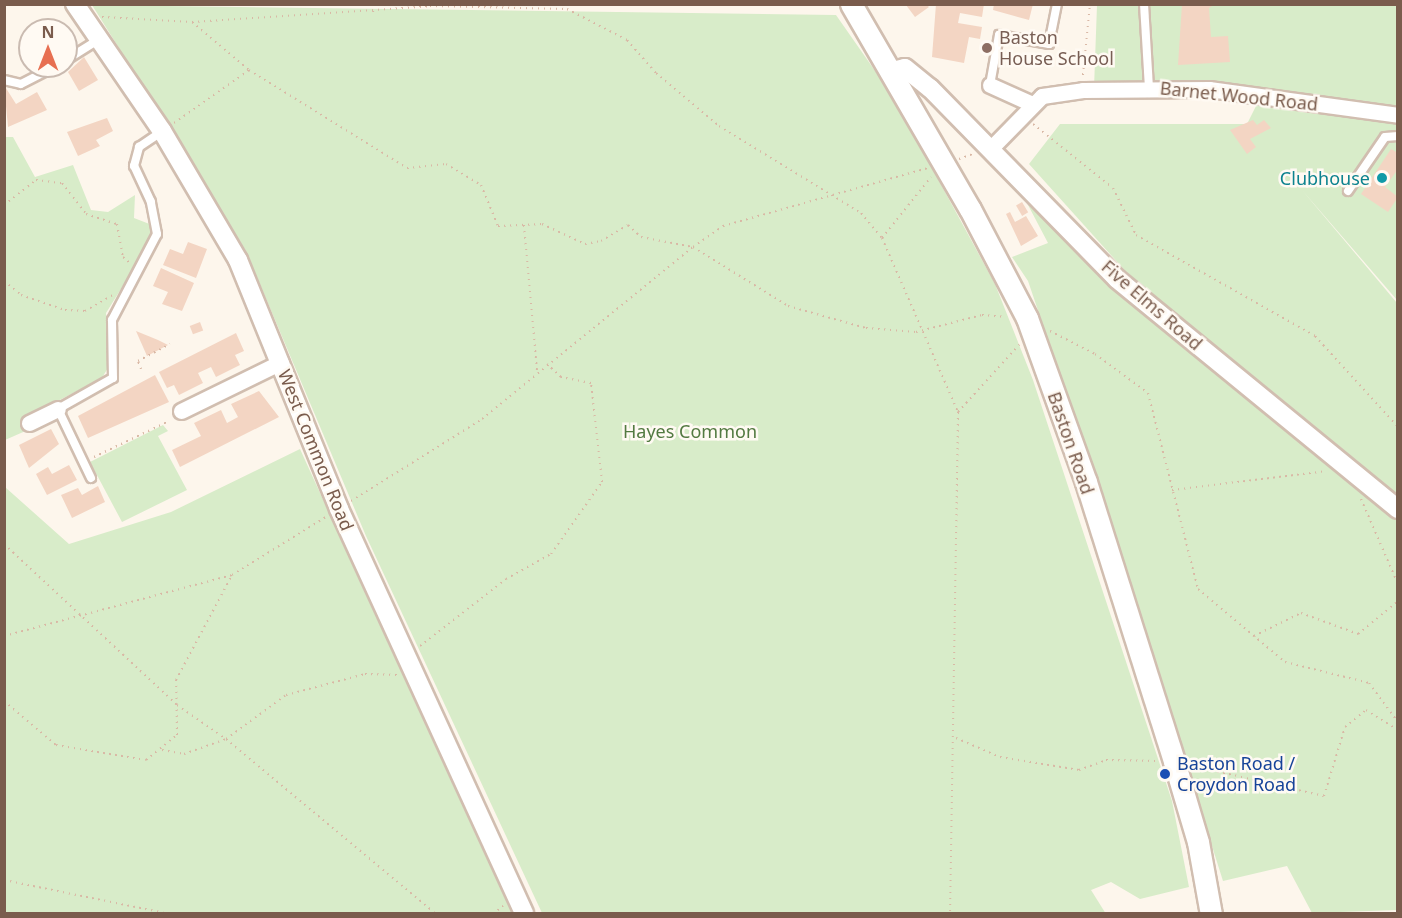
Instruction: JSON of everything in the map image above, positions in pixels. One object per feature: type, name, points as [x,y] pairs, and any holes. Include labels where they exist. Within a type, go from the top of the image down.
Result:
[{"type":"main road","name":"Baston Road","points":[[851,4],[893,71],[1029,325],[1086,482],[1174,761],[1198,842],[1211,914]]},
{"type":"street","name":"West Common Road","points":[[79,10],[162,131],[238,260],[339,509],[524,914]]},
{"type":"street","name":"Five Elms Road","points":[[893,71],[905,68],[993,146],[1117,279],[1398,509]]},
{"type":"street","points":[[990,85],[1027,109]]},
{"type":"street","name":"Barnet Wood Road","points":[[993,146],[1042,96],[1083,90],[1149,87],[1209,89],[1398,115]]},
{"type":"street","points":[[181,411],[281,362]]},
{"type":"street","points":[[29,423],[58,409]]},
{"type":"lane","points":[[990,85],[999,35],[1049,44],[1057,4]]},
{"type":"lane","points":[[1144,4],[1149,87]]},
{"type":"lane","points":[[78,53],[100,39]]},
{"type":"lane","points":[[4,80],[21,84],[33,78]]},
{"type":"lane","points":[[91,478],[58,409],[113,378],[112,320],[126,292],[140,272],[157,234],[151,202],[134,166],[139,147],[162,131]]},
{"type":"lane","points":[[1348,191],[1385,137],[1398,136]]},
{"type":"path","points":[[373,12],[375,4]]},
{"type":"path","points":[[567,9],[569,4]]},
{"type":"path","points":[[1083,90],[1090,4]]},
{"type":"path","points":[[79,10],[192,22],[373,12],[430,5],[567,9],[627,40],[719,126],[795,175],[834,193],[861,213],[882,238],[919,332],[958,411],[956,738],[950,914]]},
{"type":"path","points":[[192,22],[249,70],[407,168],[446,164],[481,185],[498,226],[542,224],[585,244],[601,241],[628,225],[641,237],[693,247],[788,306],[866,328],[919,332],[982,315],[1029,325],[1095,354],[1148,393],[1198,589],[1285,662],[1369,683],[1398,722]]},
{"type":"path","points":[[162,131],[249,70]]},
{"type":"path","points":[[1027,109],[1113,188],[1136,235],[1315,336],[1398,427]]},
{"type":"path","points":[[4,636],[232,575],[482,419],[693,247],[723,226],[921,168]]},
{"type":"path","points":[[882,238],[932,175]]},
{"type":"path","points":[[4,205],[36,180],[62,183],[86,214],[117,224],[123,256],[140,272]]},
{"type":"path","points":[[524,225],[537,372]]},
{"type":"path","points":[[4,281],[21,295],[65,310],[85,311],[126,292]]},
{"type":"path","points":[[958,411],[1029,325]]},
{"type":"path","points":[[141,369],[138,361],[170,344]]},
{"type":"path","points":[[162,750],[183,754],[226,740],[286,695],[365,674],[397,675],[405,657],[506,579],[551,554],[602,482],[591,383],[561,377],[547,364]]},
{"type":"path","points":[[83,463],[181,411]]},
{"type":"path","points":[[1172,490],[1348,469],[1398,584]]},
{"type":"path","points":[[4,544],[177,705],[226,740],[436,914]]},
{"type":"path","points":[[4,701],[56,745],[146,760],[162,750],[177,735],[176,680],[232,575]]},
{"type":"path","points":[[1254,636],[1301,613],[1358,634],[1398,601]]},
{"type":"path","points":[[956,738],[1000,757],[1079,770],[1106,760],[1174,761],[1324,796],[1345,727],[1366,710],[1398,730]]},
{"type":"path","points":[[4,880],[170,914]]},
{"type":"green space","name":"Hayes Common","points":[[92,5],[836,15],[894,98],[995,284],[1033,380],[1172,801],[1189,887],[1140,899],[1111,882],[1091,890],[1106,914],[542,913],[366,536],[246,251]]},
{"type":"green space","points":[[1097,5],[1397,5],[1397,106],[1206,81],[1094,88]]},
{"type":"green space","points":[[1258,102],[1397,122],[1397,300],[1302,190],[1397,303],[1397,496],[1128,274],[1029,164],[1060,124],[1247,124]]},
{"type":"green space","points":[[5,137],[13,137],[35,177],[73,165],[91,210],[108,212],[135,195],[134,218],[152,225],[152,239],[106,313],[109,366],[102,378],[25,418],[30,429],[5,440]]},
{"type":"green space","points":[[1017,184],[1131,302],[1397,519],[1397,910],[1312,913],[1287,866],[1223,881],[1107,513],[1028,281],[1012,257],[1048,243]]},
{"type":"green space","points":[[163,425],[168,431],[158,436],[187,490],[122,522],[90,462]]},
{"type":"green space","points":[[300,449],[512,913],[5,913],[5,487],[69,544],[171,512]]},
{"type":"building","points":[[936,4],[984,4],[982,17],[960,13],[958,23],[982,27],[980,39],[969,37],[964,63],[932,57]]},
{"type":"building","points":[[994,4],[1033,4],[1029,20],[993,10]]},
{"type":"building","points":[[1182,4],[1215,4],[1209,8],[1211,37],[1228,36],[1230,62],[1178,65]]},
{"type":"building","points":[[906,5],[927,5],[929,7],[915,17]]},
{"type":"building","points":[[84,57],[98,80],[79,91],[71,78],[78,78],[78,63]]},
{"type":"building","points":[[4,85],[16,104],[37,92],[47,110],[8,127]]},
{"type":"building","points":[[107,118],[113,131],[96,140],[100,146],[78,156],[67,132]]},
{"type":"building","points":[[1253,120],[1257,125],[1264,120],[1271,128],[1250,139],[1256,147],[1247,154],[1230,130]]},
{"type":"building","name":"Clubhouse","points":[[1391,149],[1398,153],[1398,169],[1385,187],[1398,197],[1388,212],[1361,194]]},
{"type":"building","points":[[1022,202],[1028,212],[1022,216],[1016,206]]},
{"type":"building","points":[[1010,212],[1015,222],[1026,216],[1038,236],[1021,246],[1006,214]]},
{"type":"building","points":[[188,242],[207,249],[196,278],[163,265],[170,249],[183,254]]},
{"type":"building","points":[[161,268],[194,283],[182,311],[162,304],[168,292],[153,286]]},
{"type":"building","points":[[200,322],[203,330],[193,334],[190,326]]},
{"type":"building","points":[[136,331],[158,340],[168,345],[147,356]]},
{"type":"building","points":[[236,333],[244,351],[235,355],[240,365],[216,377],[211,367],[198,373],[203,383],[179,395],[174,385],[167,388],[159,372]]},
{"type":"building","points":[[155,375],[169,402],[88,438],[78,416]]},
{"type":"building","points":[[259,391],[279,417],[180,467],[172,450],[201,436],[194,423],[221,410],[227,423],[238,417],[231,404]]},
{"type":"building","points":[[51,429],[59,444],[29,468],[19,445]]},
{"type":"building","points":[[69,465],[77,480],[47,495],[36,474],[48,467],[52,474]]},
{"type":"building","points":[[98,486],[105,502],[72,518],[61,495],[78,488],[82,495]]},
{"type":"place","name":"Baston House School","points":[[987,48]]},
{"type":"place","name":"Clubhouse","points":[[1382,178]]},
{"type":"place","name":"Baston Road / Croydon Road","points":[[1165,774]]}]
